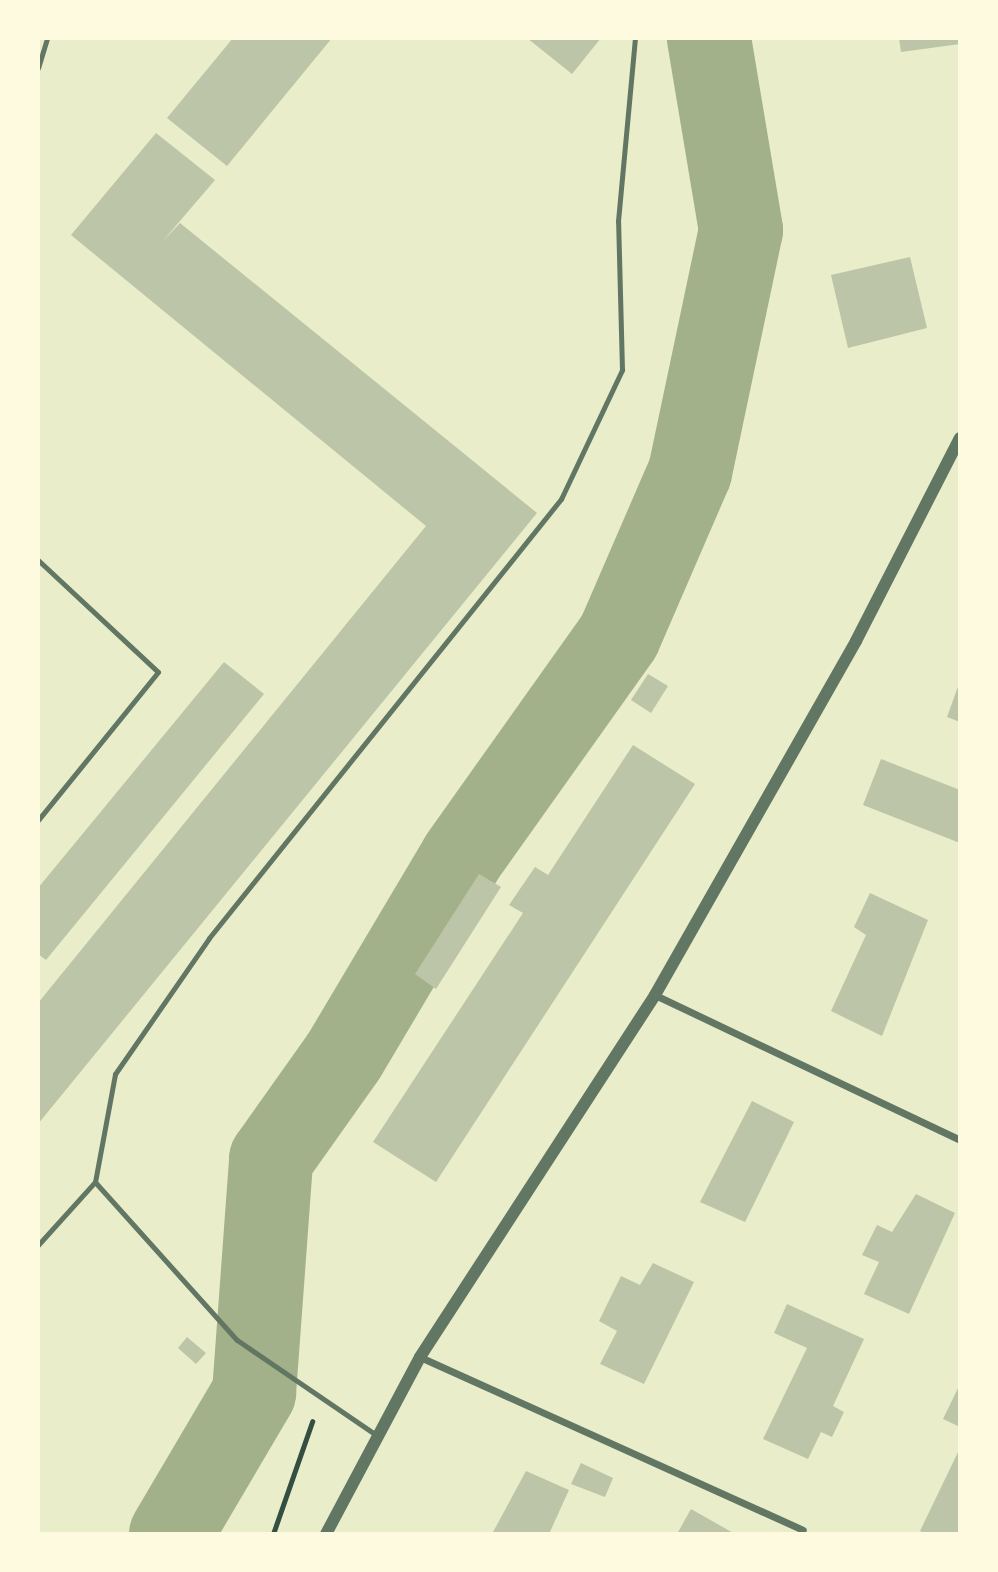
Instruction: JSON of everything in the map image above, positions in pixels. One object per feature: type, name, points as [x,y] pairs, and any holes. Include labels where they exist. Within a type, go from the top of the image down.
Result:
[{"type":"street","points":[[326,1534],[375,1434],[420,1357],[655,995],[856,641],[960,438]]},
{"type":"street","points":[[655,995],[960,1140]]},
{"type":"street","points":[[420,1357],[803,1530]]},
{"type":"lane","points":[[38,68],[47,38]]},
{"type":"lane","points":[[38,1245],[95,1182],[115,1074],[209,937],[561,499],[621,370],[618,220],[635,38]]},
{"type":"lane","points":[[38,560],[158,672],[38,820]]},
{"type":"lane","points":[[95,1182],[237,1340],[375,1434]]},
{"type":"path","points":[[273,1534],[311,1425]]},
{"type":"building","points":[[233,38],[332,38],[227,166],[167,118]]},
{"type":"building","points":[[527,38],[601,38],[572,74]]},
{"type":"building","points":[[899,38],[960,38],[960,44],[901,52]]},
{"type":"building","points":[[156,133],[215,180],[162,242],[180,223],[537,513],[38,1124],[38,1003],[426,526],[71,235]]},
{"type":"building","points":[[910,257],[927,328],[848,348],[831,275]]},
{"type":"building","points":[[224,662],[264,694],[46,960],[38,954],[38,888]]},
{"type":"building","points":[[648,674],[668,686],[651,713],[631,700]]},
{"type":"building","points":[[960,684],[960,722],[947,717]]},
{"type":"building","points":[[633,745],[695,784],[436,1182],[373,1142],[523,913],[509,905],[535,867],[548,875]]},
{"type":"building","points":[[881,759],[960,790],[960,843],[863,805]]},
{"type":"building","points":[[479,874],[501,887],[436,989],[415,974]]},
{"type":"building","points":[[870,893],[928,920],[882,1036],[831,1011],[866,935],[854,927]]},
{"type":"building","points":[[752,1101],[794,1122],[745,1222],[700,1202]]},
{"type":"building","points":[[916,1194],[955,1213],[909,1314],[864,1294],[879,1262],[862,1255],[877,1225],[892,1232]]},
{"type":"building","points":[[653,1263],[694,1282],[644,1384],[600,1364],[617,1331],[599,1321],[621,1276],[640,1285]]},
{"type":"building","points":[[787,1304],[864,1339],[833,1406],[844,1412],[832,1437],[821,1432],[808,1459],[763,1439],[807,1348],[774,1333]]},
{"type":"building","points":[[187,1337],[206,1353],[196,1364],[178,1348]]},
{"type":"building","points":[[960,1384],[960,1427],[943,1419]]},
{"type":"building","points":[[960,1448],[960,1534],[926,1534],[920,1531]]},
{"type":"building","points":[[581,1463],[613,1478],[605,1497],[571,1484]]},
{"type":"building","points":[[526,1471],[569,1490],[549,1534],[492,1534]]},
{"type":"building","points":[[691,1509],[735,1534],[677,1534]]},
{"type":"waterway","points":[[171,1534],[254,1393],[271,1159],[344,1056],[462,857],[619,636],[690,472],[741,230],[709,38]]}]
